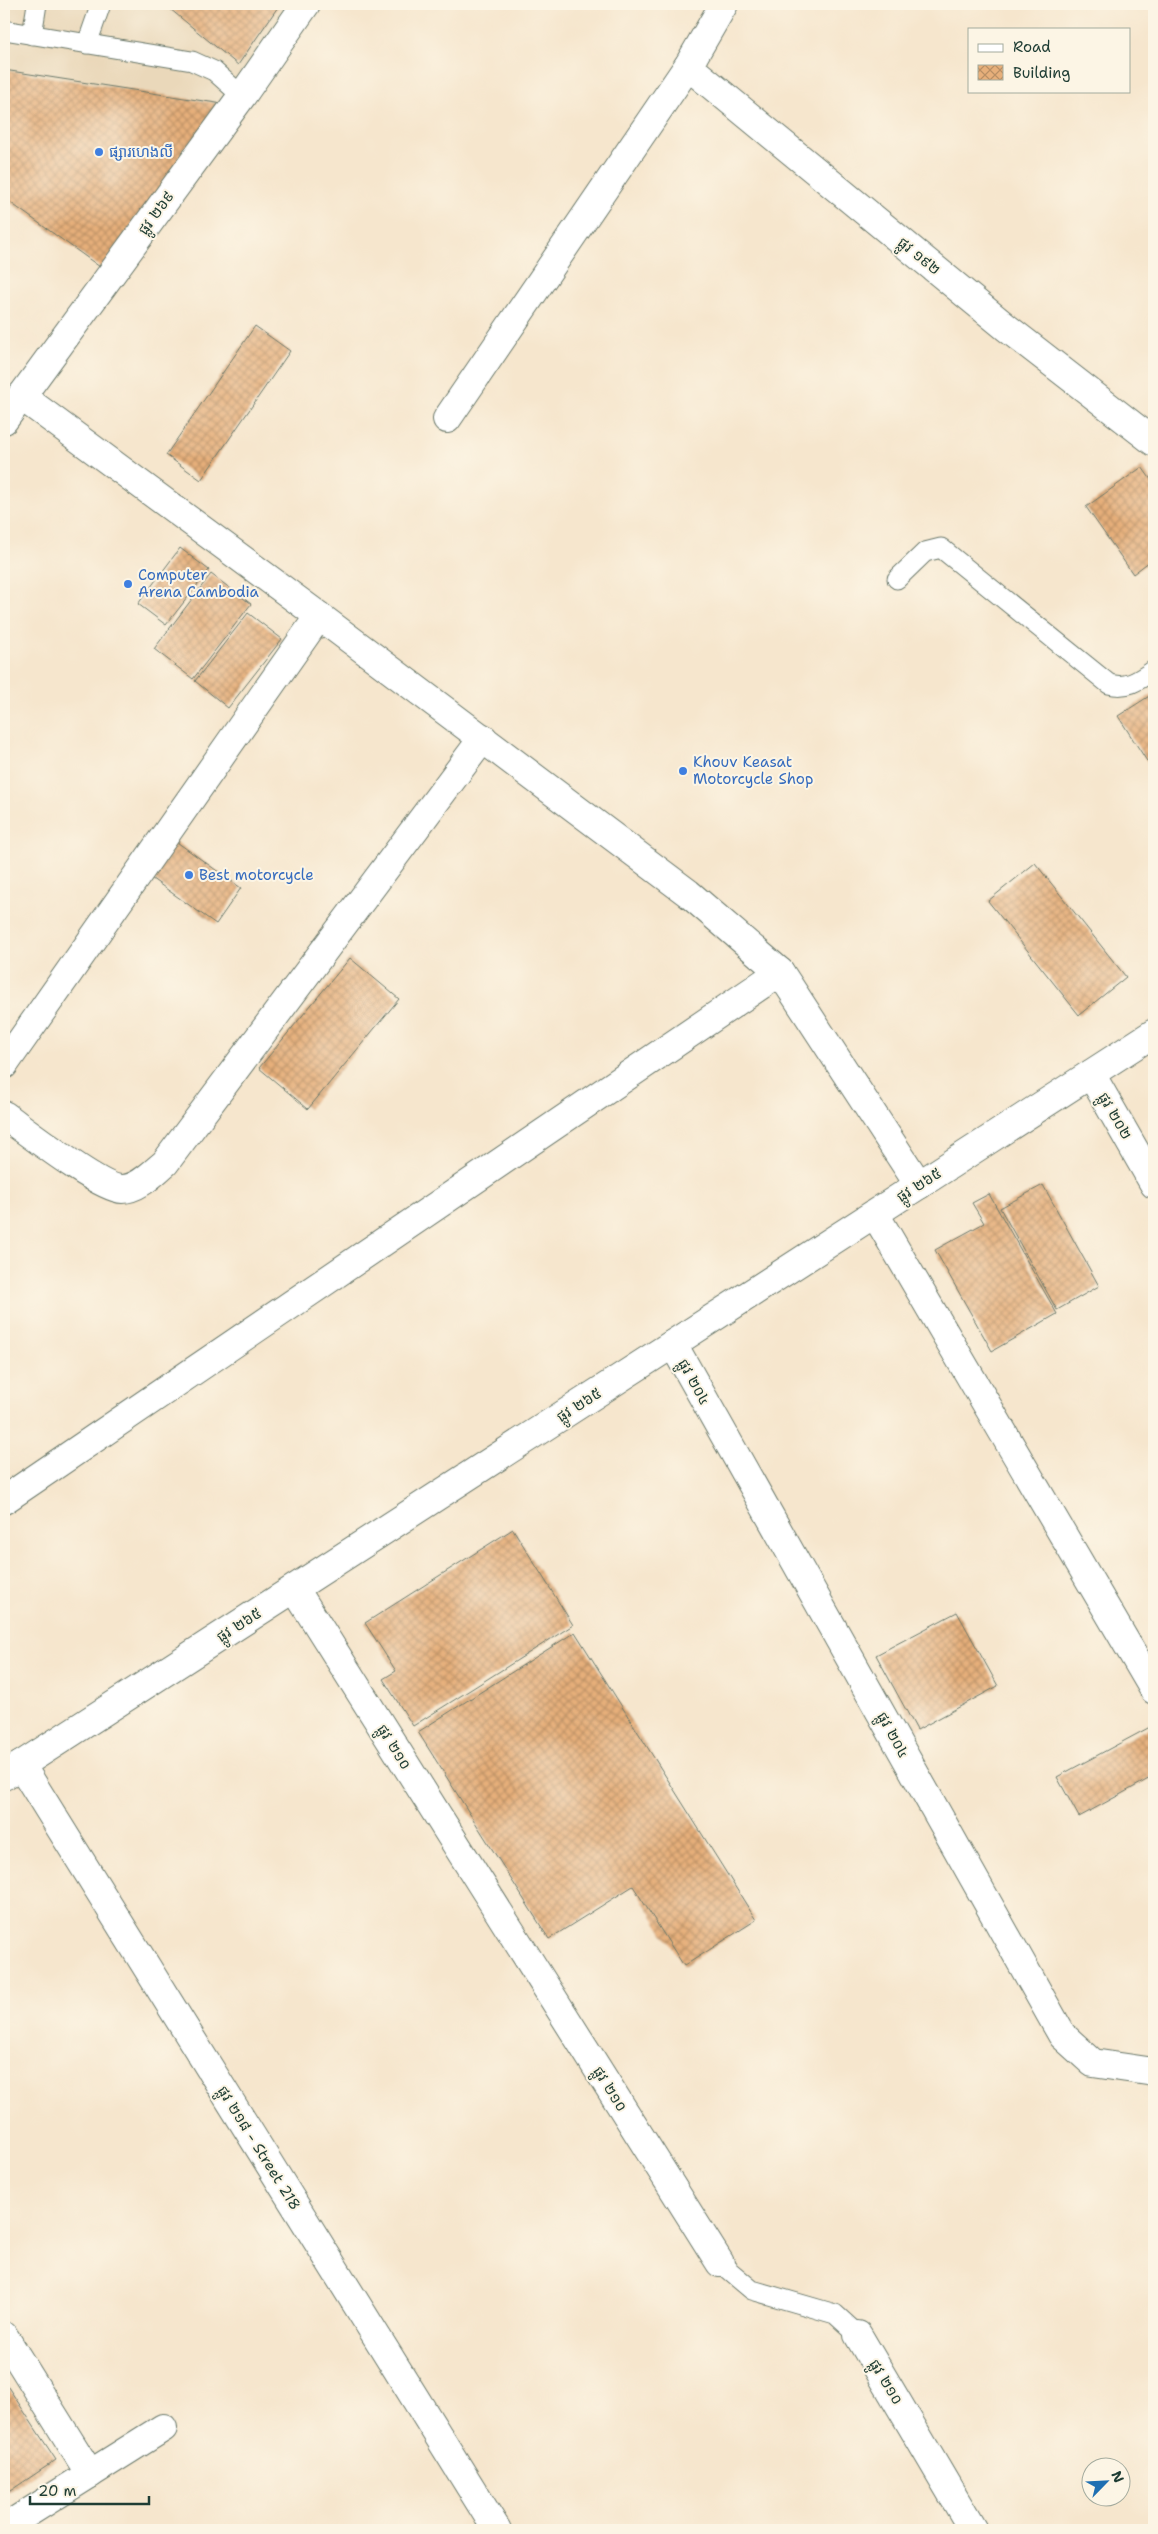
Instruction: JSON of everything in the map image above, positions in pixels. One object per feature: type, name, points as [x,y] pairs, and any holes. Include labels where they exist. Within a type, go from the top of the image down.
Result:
[{"type":"street","name":"ផ្លូវ ២៦៩","points":[[4,420],[242,96],[306,4]]},
{"type":"street","points":[[447,420],[688,66],[724,4]]},
{"type":"street","name":"ផ្លូវ ១៩២","points":[[688,66],[1007,328],[1154,442]]},
{"type":"street","points":[[21,396],[688,892],[780,972],[919,1185]]},
{"type":"street","points":[[4,1066],[319,616]]},
{"type":"street","points":[[4,1115],[90,1175],[121,1189],[137,1185],[164,1163],[483,738]]},
{"type":"street","points":[[4,1500],[780,972]]},
{"type":"street","name":"ផ្លូវ ២៦៥","points":[[12,1771],[1154,1033]]},
{"type":"street","name":"ផ្លូវ ២០២","points":[[1091,1074],[1154,1184]]},
{"type":"street","points":[[875,1214],[1154,1690]]},
{"type":"street","name":"ផ្លូវ ២០៤","points":[[673,1344],[1062,2035],[1094,2063],[1154,2072]]},
{"type":"street","name":"ផ្លូវ ២១០","points":[[295,1589],[720,2263]]},
{"type":"street","name":"ផ្លូវ ២១៨ - Street 218","points":[[12,1771],[497,2530]]},
{"type":"street","name":"ផ្លូវ ២១០","points":[[858,2335],[973,2530]]},
{"type":"street","points":[[4,2336],[90,2474]]},
{"type":"street","points":[[4,2528],[163,2428]]},
{"type":"lane","points":[[32,35],[37,4]]},
{"type":"lane","points":[[87,44],[101,4]]},
{"type":"lane","points":[[4,30],[192,61],[214,71],[242,96]]},
{"type":"lane","points":[[897,579],[925,552],[941,548],[1109,684],[1119,686],[1132,684],[1154,670]]},
{"type":"lane","name":"ផ្លូវ ២១០","points":[[720,2263],[752,2290],[835,2314],[858,2335]]},
{"type":"shaded area","name":"ផ្សារហេងលី","points":[[4,4],[290,4],[107,272],[4,198]]},
{"type":"building","points":[[164,4],[280,4],[238,65]]},
{"type":"building","points":[[4,70],[223,104],[107,272],[4,198]]},
{"type":"building","points":[[255,326],[290,351],[201,480],[166,455]]},
{"type":"building","points":[[1142,467],[1154,484],[1154,558],[1133,574],[1086,507]]},
{"type":"building","points":[[180,548],[209,570],[166,625],[138,604]]},
{"type":"building","points":[[211,574],[251,604],[193,679],[154,649]]},
{"type":"building","points":[[248,613],[282,639],[228,708],[195,681]]},
{"type":"building","points":[[1154,693],[1154,772],[1118,716]]},
{"type":"building","points":[[174,840],[241,888],[216,924],[148,876]]},
{"type":"building","points":[[1035,863],[1126,977],[1079,1015],[988,901]]},
{"type":"building","points":[[350,958],[399,999],[308,1109],[259,1068]]},
{"type":"building","points":[[1043,1185],[1099,1286],[1057,1310],[1000,1208]]},
{"type":"building","points":[[989,1194],[1057,1314],[992,1351],[935,1250],[984,1223],[972,1203]]},
{"type":"building","points":[[513,1529],[573,1625],[413,1726],[383,1679],[396,1671],[365,1623]]},
{"type":"building","points":[[957,1612],[998,1686],[917,1730],[876,1655]]},
{"type":"building","points":[[575,1632],[756,1920],[684,1966],[633,1886],[549,1939],[418,1732]]},
{"type":"building","points":[[1150,1727],[1154,1735],[1154,1776],[1079,1817],[1057,1777]]},
{"type":"building","points":[[4,2381],[56,2460],[4,2495]]},
{"type":"place","name":"ផ្សារហេងលី","points":[[99,152]]},
{"type":"place","name":"Computer Arena Cambodia","points":[[128,584]]},
{"type":"place","name":"Khouv Keasat Motorcycle Shop","points":[[683,771]]},
{"type":"place","name":"Best motorcycle","points":[[189,875]]}]
